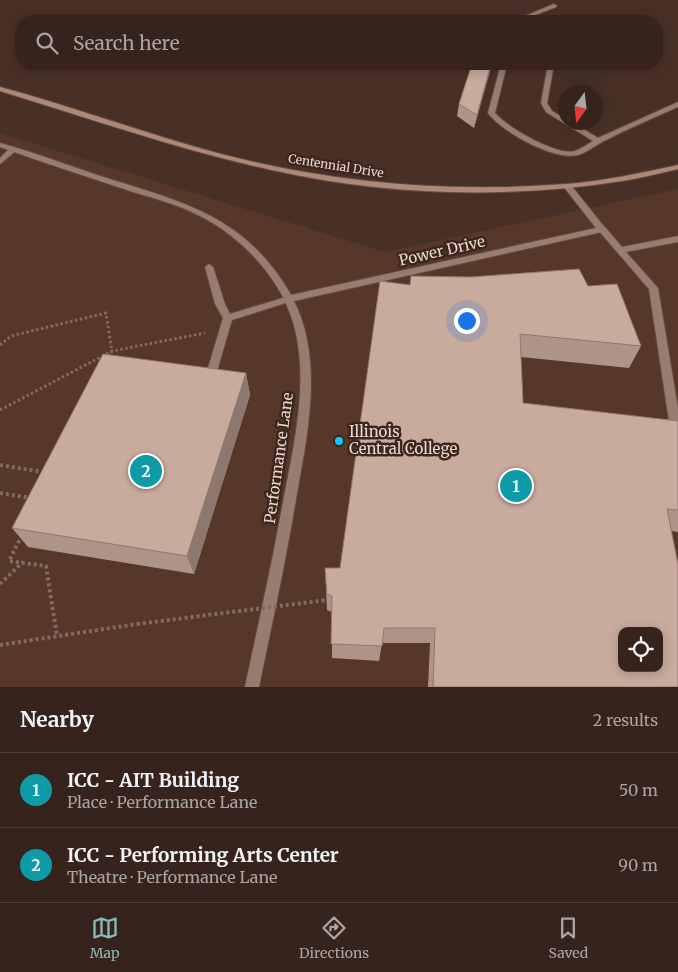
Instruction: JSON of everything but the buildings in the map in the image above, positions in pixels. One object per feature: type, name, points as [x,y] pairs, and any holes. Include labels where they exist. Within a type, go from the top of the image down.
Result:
[{"type":"main road","name":"Centennial Drive","points":[[0,89],[221,156],[290,171],[382,186],[481,189],[566,186],[642,176],[678,167]]},
{"type":"street","points":[[531,15],[554,6]]},
{"type":"street","points":[[502,70],[491,110],[497,120],[534,143],[562,153],[577,153],[598,141],[678,104]]},
{"type":"street","points":[[550,70],[544,103],[549,112],[558,117]]},
{"type":"street","points":[[579,130],[598,141]]},
{"type":"street","name":"Performance Lane","points":[[0,146],[160,198],[206,215],[236,234],[273,272],[288,299],[302,339],[305,372],[304,415],[283,540],[252,687]]},
{"type":"street","points":[[0,162],[13,150]]},
{"type":"street","points":[[566,186],[653,288],[678,441]]},
{"type":"street","name":"Power Drive","points":[[227,323],[288,299],[602,229]]},
{"type":"street","points":[[620,250],[678,239]]},
{"type":"street","points":[[209,267],[227,323],[210,378]]},
{"type":"street","points":[[667,372],[678,373]]},
{"type":"path","points":[[0,345],[10,336],[106,314],[112,351],[108,359]]},
{"type":"path","points":[[0,410],[112,351],[227,323]]},
{"type":"path","points":[[0,465],[44,472]]},
{"type":"path","points":[[0,493],[40,500]]},
{"type":"path","points":[[27,526],[9,561],[46,566],[57,636]]},
{"type":"path","points":[[0,584],[24,562]]},
{"type":"path","points":[[0,645],[137,624],[326,600]]},
{"type":"shaded area","name":"Illinois Central College","points":[[0,133],[385,252],[678,189],[678,687],[0,687]]},
{"type":"place","name":"Illinois Central College","points":[[339,441]]},
{"type":"place","name":"ICC - Performing Arts Center","points":[[146,471]]},
{"type":"place","name":"ICC - AIT Building","points":[[516,486]]}]
